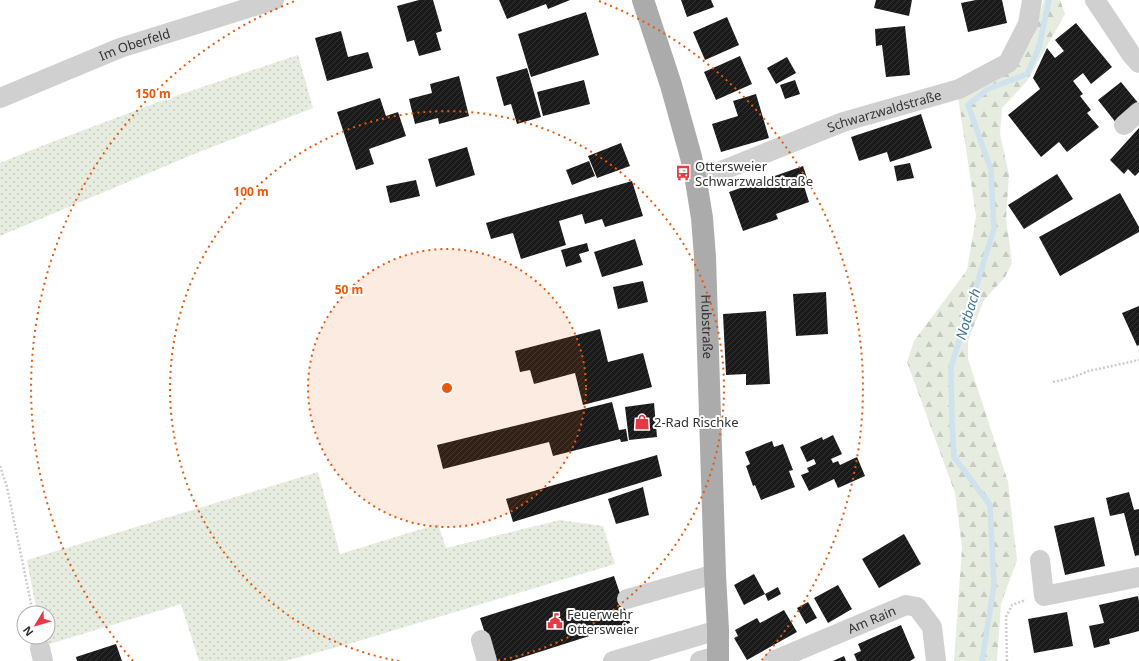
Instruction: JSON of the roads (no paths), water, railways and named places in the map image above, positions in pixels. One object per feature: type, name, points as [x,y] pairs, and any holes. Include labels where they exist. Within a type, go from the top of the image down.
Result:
[{"type":"main road","name":"Hubstraße","points":[[643,0],[679,111],[696,181],[702,218],[705,257],[718,630],[712,659]]},
{"type":"street","name":"Im Oberfeld","points":[[0,98],[120,48],[274,0]]},
{"type":"street","name":"Schwarzwaldstraße","points":[[696,181],[843,122],[959,89],[1008,63],[1028,24],[1032,0]]},
{"type":"street","points":[[1095,0],[1131,54],[1139,63]]},
{"type":"street","points":[[1124,125],[1139,112]]},
{"type":"street","points":[[1040,560],[1044,596],[1139,577]]},
{"type":"street","points":[[627,599],[715,574]]},
{"type":"street","name":"Am Rain","points":[[773,661],[906,605],[917,607],[932,627],[936,661]]},
{"type":"street","points":[[614,661],[718,630]]},
{"type":"street","points":[[481,640],[487,661]]},
{"type":"waterway","name":"Notbach","points":[[982,661],[994,585],[990,505],[954,457],[952,422],[951,367],[994,229],[991,170],[968,105],[988,89],[1027,74],[1039,47],[1049,0]]},
{"type":"place","name":"Ottersweier Schwarzwaldstraße","points":[[683,173]]},
{"type":"place","name":"2-Rad Rischke","points":[[642,422]]},
{"type":"place","name":"Feuerwehr Ottersweier","points":[[555,621]]}]
